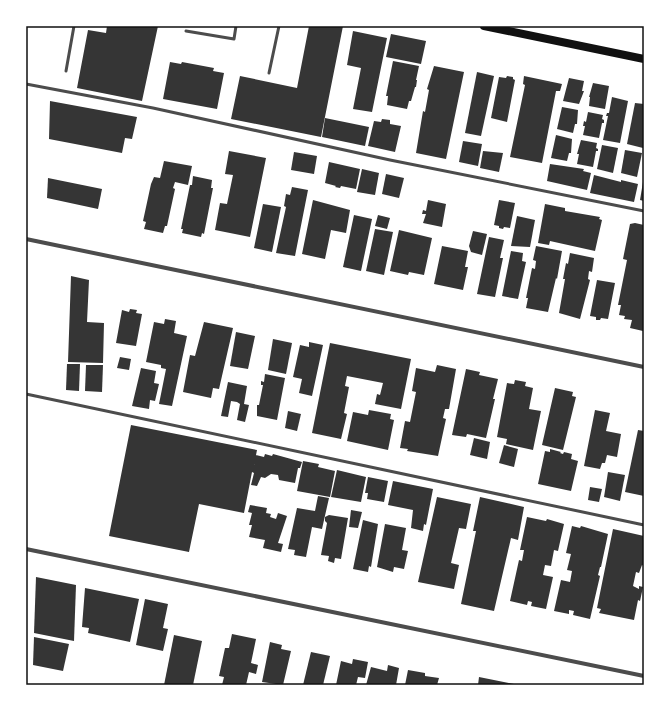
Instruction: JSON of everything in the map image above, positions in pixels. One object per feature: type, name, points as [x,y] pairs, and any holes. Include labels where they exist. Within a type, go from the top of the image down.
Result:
[{"type":"main road","points":[[484,26],[644,59]]},
{"type":"street","points":[[26,240],[644,368]]},
{"type":"street","points":[[26,549],[644,676]]},
{"type":"lane","points":[[66,71],[74,26]]},
{"type":"lane","points":[[186,31],[234,39],[236,26]]},
{"type":"lane","points":[[269,73],[279,26]]},
{"type":"lane","points":[[26,84],[153,108],[390,160],[644,211]]},
{"type":"lane","points":[[26,394],[644,525]]},
{"type":"building","points":[[107,26],[158,26],[142,101],[77,88],[88,30],[106,33]]},
{"type":"building","points":[[309,26],[343,26],[321,137],[231,119],[240,76],[297,88]]},
{"type":"building","points":[[353,31],[387,38],[372,112],[353,109],[361,68],[347,65]]},
{"type":"building","points":[[391,34],[426,41],[421,64],[386,57]]},
{"type":"building","points":[[393,61],[419,66],[416,87],[407,109],[387,105],[388,96],[386,96]]},
{"type":"building","points":[[170,62],[181,64],[182,62],[214,68],[213,71],[224,73],[217,109],[163,99]]},
{"type":"building","points":[[434,66],[464,72],[446,159],[416,153],[423,111],[425,112],[429,90],[427,89]]},
{"type":"building","points":[[477,72],[494,76],[481,136],[465,133]]},
{"type":"building","points":[[507,76],[513,77],[515,80],[507,122],[491,118],[499,77],[506,78]]},
{"type":"building","points":[[524,76],[562,84],[560,91],[556,91],[542,163],[510,157],[525,85],[523,84]]},
{"type":"building","points":[[569,78],[584,81],[582,91],[584,91],[579,104],[563,101]]},
{"type":"building","points":[[593,83],[609,86],[605,109],[589,106],[589,97]]},
{"type":"building","points":[[612,97],[628,101],[620,143],[603,140],[608,116],[606,116],[607,113],[609,113]]},
{"type":"building","points":[[50,101],[137,117],[132,139],[125,138],[122,153],[49,139]]},
{"type":"building","points":[[635,103],[644,104],[643,148],[627,144]]},
{"type":"building","points":[[562,107],[578,110],[577,124],[575,124],[573,133],[557,129]]},
{"type":"building","points":[[588,112],[603,115],[602,119],[604,120],[604,123],[602,123],[599,138],[583,135],[585,126],[583,126],[584,121],[586,122]]},
{"type":"building","points":[[325,118],[369,127],[365,146],[322,137]]},
{"type":"building","points":[[382,119],[390,120],[390,124],[401,126],[395,152],[368,146],[374,121],[381,122]]},
{"type":"building","points":[[556,135],[572,139],[571,153],[569,153],[567,161],[551,158]]},
{"type":"building","points":[[581,140],[597,143],[596,148],[598,151],[596,151],[593,167],[577,164],[579,154],[577,154]]},
{"type":"building","points":[[463,141],[482,144],[478,166],[459,162]]},
{"type":"building","points":[[602,145],[618,148],[613,173],[597,169]]},
{"type":"building","points":[[625,150],[642,153],[637,177],[621,173]]},
{"type":"building","points":[[229,151],[266,158],[250,237],[215,230],[220,203],[227,204],[233,175],[225,174]]},
{"type":"building","points":[[483,151],[503,153],[499,172],[480,168]]},
{"type":"building","points":[[294,152],[317,156],[314,174],[291,170]]},
{"type":"building","points":[[164,161],[192,166],[188,185],[175,182],[173,188],[175,189],[167,226],[165,226],[163,233],[144,229],[146,222],[143,221],[151,184],[154,177],[160,178]]},
{"type":"building","points":[[329,162],[360,169],[356,189],[341,186],[340,188],[325,183]]},
{"type":"building","points":[[550,164],[584,169],[583,171],[591,173],[587,190],[547,181]]},
{"type":"building","points":[[362,169],[379,173],[375,195],[357,192]]},
{"type":"building","points":[[386,174],[404,178],[399,198],[382,194]]},
{"type":"building","points":[[594,175],[621,182],[621,180],[638,184],[634,202],[590,193]]},
{"type":"building","points":[[193,176],[212,180],[211,188],[213,188],[204,234],[202,233],[201,237],[182,233],[183,229],[181,229]]},
{"type":"building","points":[[48,178],[102,189],[98,209],[47,198]]},
{"type":"building","points":[[644,182],[644,201],[640,200]]},
{"type":"building","points":[[292,187],[308,190],[295,256],[276,253],[286,207],[284,206],[286,194],[290,195]]},
{"type":"building","points":[[313,200],[350,210],[346,233],[331,230],[325,259],[302,254]]},
{"type":"building","points":[[428,200],[446,204],[442,227],[423,223],[426,214],[422,214],[423,210],[426,211]]},
{"type":"building","points":[[499,200],[515,203],[510,228],[504,227],[503,229],[494,225]]},
{"type":"building","points":[[263,204],[281,207],[272,252],[254,248]]},
{"type":"building","points":[[545,204],[565,208],[565,211],[600,217],[599,219],[602,220],[595,251],[550,241],[549,245],[538,243]]},
{"type":"building","points":[[354,215],[372,219],[361,271],[343,267]]},
{"type":"building","points":[[378,215],[390,218],[387,229],[375,226]]},
{"type":"building","points":[[517,216],[535,220],[530,247],[511,246]]},
{"type":"building","points":[[635,223],[644,225],[643,331],[630,328],[632,320],[624,319],[625,316],[619,315],[621,305],[618,305],[627,260],[623,259],[630,224]]},
{"type":"building","points":[[375,229],[393,232],[384,275],[366,271]]},
{"type":"building","points":[[399,230],[432,238],[424,275],[409,272],[408,275],[390,271]]},
{"type":"building","points":[[473,231],[487,234],[482,255],[471,252],[469,246]]},
{"type":"building","points":[[489,237],[504,240],[500,258],[503,258],[495,297],[477,294]]},
{"type":"building","points":[[442,246],[468,251],[465,267],[468,267],[463,290],[434,284]]},
{"type":"building","points":[[536,246],[562,251],[557,279],[556,278],[548,312],[526,308],[528,298],[526,298],[532,268],[535,269],[536,261],[533,260]]},
{"type":"building","points":[[511,251],[523,253],[522,261],[526,262],[518,299],[502,296]]},
{"type":"building","points":[[570,253],[594,258],[592,272],[589,271],[588,279],[590,280],[580,319],[559,313],[565,279],[563,279],[566,263],[568,264]]},
{"type":"building","points":[[71,276],[89,280],[87,322],[104,323],[103,363],[68,362]]},
{"type":"building","points":[[597,280],[615,283],[608,319],[601,318],[600,320],[596,320],[596,317],[590,316]]},
{"type":"building","points":[[130,309],[137,310],[136,313],[142,314],[136,346],[116,343],[122,310],[129,312]]},
{"type":"building","points":[[165,319],[176,321],[174,333],[187,336],[172,406],[159,404],[166,369],[161,368],[161,365],[146,362],[154,322],[164,324]]},
{"type":"building","points":[[204,322],[233,328],[219,389],[213,388],[211,398],[183,392],[190,355],[195,356]]},
{"type":"building","points":[[236,332],[255,336],[248,369],[230,366]]},
{"type":"building","points":[[273,339],[292,343],[286,374],[268,370]]},
{"type":"building","points":[[309,342],[323,345],[312,396],[299,393],[302,379],[293,377],[300,345],[309,347]]},
{"type":"building","points":[[330,343],[411,359],[401,409],[375,404],[377,394],[380,395],[383,383],[347,376],[345,386],[349,387],[344,413],[347,414],[341,439],[312,433]]},
{"type":"building","points":[[120,357],[131,359],[129,370],[117,368]]},
{"type":"building","points":[[67,364],[80,364],[79,391],[66,390]]},
{"type":"building","points":[[86,365],[103,365],[102,392],[85,391]]},
{"type":"building","points":[[437,365],[456,369],[449,409],[445,409],[443,418],[446,419],[438,456],[407,451],[408,449],[400,448],[405,421],[410,422],[416,392],[412,391],[416,368],[435,372]]},
{"type":"building","points":[[141,368],[156,371],[154,383],[159,384],[155,401],[150,400],[149,409],[132,406]]},
{"type":"building","points":[[466,369],[480,372],[479,375],[498,379],[486,438],[467,434],[466,437],[452,435]]},
{"type":"building","points":[[265,374],[285,378],[277,420],[257,416],[257,405],[259,405],[263,385],[261,385],[261,381],[264,382]]},
{"type":"building","points":[[515,380],[526,382],[525,386],[533,388],[529,409],[541,411],[533,450],[506,444],[507,439],[497,437],[507,383],[514,384]]},
{"type":"building","points":[[228,382],[247,386],[244,404],[249,405],[245,422],[237,420],[240,404],[237,402],[231,401],[228,417],[221,416]]},
{"type":"building","points":[[555,388],[573,392],[572,396],[576,397],[563,450],[542,445]]},
{"type":"building","points":[[369,410],[391,414],[390,419],[394,420],[388,450],[347,441],[353,412],[368,415]]},
{"type":"building","points":[[595,410],[610,413],[606,431],[621,434],[617,457],[607,455],[605,463],[602,463],[600,469],[584,466]]},
{"type":"building","points":[[288,411],[301,414],[297,431],[285,428]]},
{"type":"building","points":[[131,425],[257,450],[256,455],[264,457],[265,454],[272,456],[273,454],[302,462],[300,468],[298,468],[295,483],[279,480],[278,475],[271,474],[265,478],[261,477],[257,486],[251,485],[254,473],[252,472],[244,513],[199,504],[189,552],[109,536]]},
{"type":"building","points":[[638,430],[644,431],[644,496],[625,492]]},
{"type":"building","points":[[474,438],[490,442],[487,459],[470,455]]},
{"type":"building","points":[[504,445],[518,449],[514,467],[499,463]]},
{"type":"building","points":[[550,449],[563,454],[564,452],[572,454],[571,459],[578,461],[571,491],[538,484],[545,451],[550,452]]},
{"type":"building","points":[[303,461],[319,464],[318,467],[335,471],[330,497],[297,491]]},
{"type":"building","points":[[337,470],[366,477],[361,502],[331,497]]},
{"type":"building","points":[[608,472],[625,475],[620,501],[604,497]]},
{"type":"building","points":[[368,477],[388,481],[384,502],[367,499],[368,493],[365,493]]},
{"type":"building","points":[[393,481],[433,489],[426,525],[424,524],[423,531],[411,528],[413,510],[388,505]]},
{"type":"building","points":[[590,487],[602,489],[599,502],[588,500]]},
{"type":"building","points":[[318,496],[329,498],[322,529],[312,527],[306,557],[294,555],[295,550],[288,549],[297,508],[315,511]]},
{"type":"building","points":[[437,497],[471,504],[466,529],[459,528],[451,563],[459,565],[454,589],[418,582]]},
{"type":"building","points":[[480,497],[524,507],[518,540],[511,538],[494,611],[461,604],[476,531],[473,531]]},
{"type":"building","points":[[250,505],[267,508],[266,513],[271,514],[270,517],[276,519],[278,513],[287,516],[278,543],[283,544],[281,552],[263,548],[265,540],[249,537],[252,525],[249,525],[252,513],[248,512]]},
{"type":"building","points":[[351,510],[362,512],[358,528],[349,527]]},
{"type":"building","points":[[329,515],[348,518],[341,559],[335,558],[334,563],[328,561],[329,556],[321,555],[327,523],[325,521],[325,517]]},
{"type":"building","points":[[527,517],[546,521],[547,519],[564,524],[558,551],[554,550],[551,566],[545,565],[543,575],[553,577],[546,609],[531,606],[532,602],[528,601],[527,605],[510,601],[519,560],[522,561],[524,550],[520,550]]},
{"type":"building","points":[[363,520],[378,524],[371,567],[369,566],[368,572],[353,569]]},
{"type":"building","points":[[385,524],[406,528],[402,550],[408,551],[404,569],[394,567],[393,572],[377,567]]},
{"type":"building","points":[[572,526],[580,528],[581,526],[608,534],[598,575],[600,576],[590,619],[573,615],[574,611],[569,610],[569,614],[554,611],[561,580],[570,582],[572,571],[567,570],[571,554],[566,553]]},
{"type":"building","points":[[613,529],[644,536],[644,566],[642,565],[639,573],[636,572],[633,586],[639,589],[639,586],[643,587],[640,601],[638,600],[634,620],[599,613],[601,609],[597,608]]},
{"type":"building","points":[[36,577],[76,585],[74,641],[34,633]]},
{"type":"building","points":[[85,588],[139,599],[130,642],[88,633],[89,628],[82,627]]},
{"type":"building","points":[[145,599],[168,604],[163,628],[168,629],[163,651],[136,645]]},
{"type":"building","points":[[232,634],[256,639],[251,663],[258,665],[256,674],[249,672],[246,685],[222,685],[224,677],[219,676],[225,648],[229,648]]},
{"type":"building","points":[[174,635],[202,641],[193,685],[164,685]]},
{"type":"building","points":[[34,637],[69,644],[63,671],[33,665]]},
{"type":"building","points":[[270,642],[282,645],[281,649],[291,651],[283,685],[262,682]]},
{"type":"building","points":[[311,652],[330,656],[323,685],[303,685]]},
{"type":"building","points":[[353,659],[368,662],[365,678],[358,677],[356,685],[336,685],[341,661],[352,664]]},
{"type":"building","points":[[388,665],[399,668],[396,685],[366,685],[371,667],[387,671]]},
{"type":"building","points":[[408,670],[425,673],[425,676],[439,678],[437,685],[405,685]]},
{"type":"building","points":[[479,677],[514,684],[478,685]]}]
